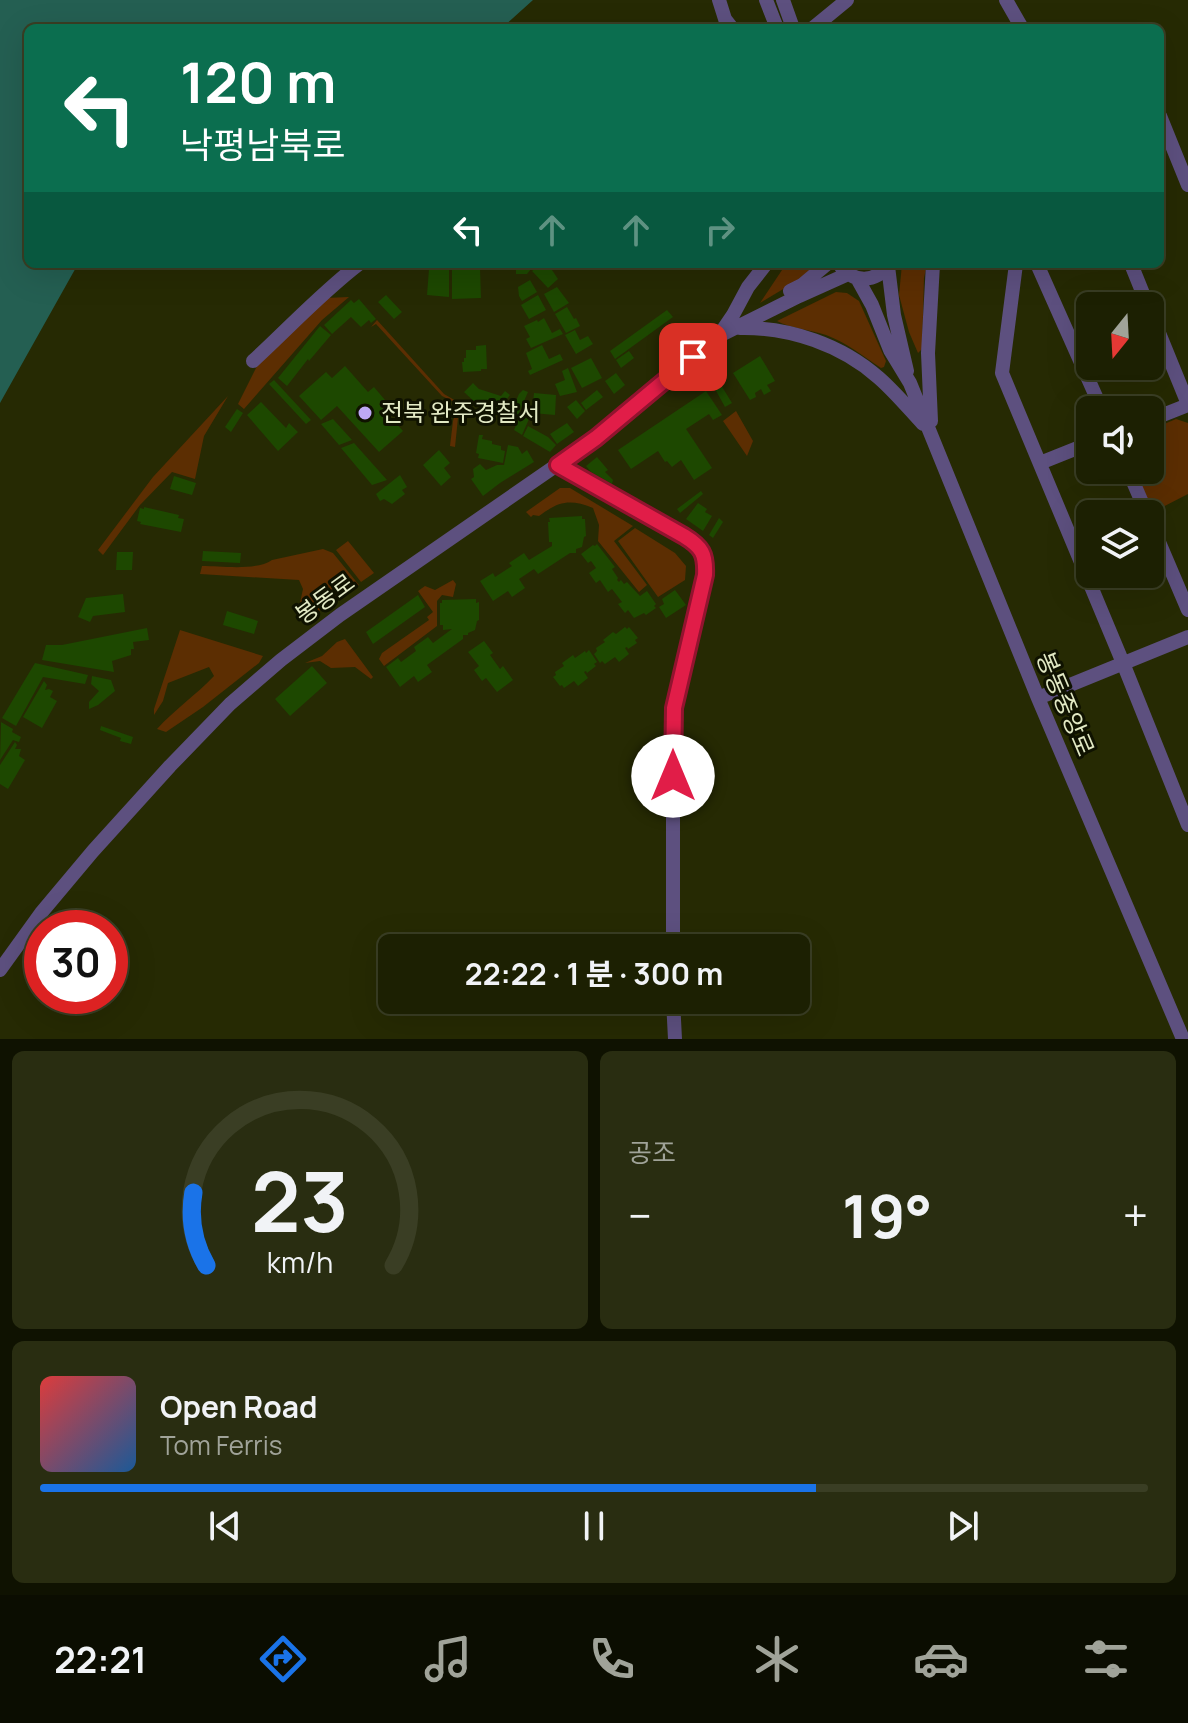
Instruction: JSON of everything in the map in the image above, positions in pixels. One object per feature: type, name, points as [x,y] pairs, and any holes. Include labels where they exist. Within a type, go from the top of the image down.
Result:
[{"type":"street","points":[[719,0],[729,24]]},
{"type":"street","points":[[766,0],[775,24]]},
{"type":"street","points":[[783,0],[791,23]]},
{"type":"street","points":[[818,24],[847,0]]},
{"type":"street","points":[[1006,0],[1020,24]]},
{"type":"street","points":[[1166,148],[1188,185]]},
{"type":"street","points":[[253,361],[354,268]]},
{"type":"street","points":[[717,337],[733,315],[755,268]]},
{"type":"street","points":[[748,287],[763,268]]},
{"type":"street","name":"봉동로","points":[[734,328],[746,313],[802,285],[822,268]]},
{"type":"street","name":"봉동중앙로","points":[[848,272],[875,277],[886,268]]},
{"type":"street","name":"봉동중앙로","points":[[889,268],[894,315],[910,383]]},
{"type":"street","points":[[931,434],[928,353],[933,268]]},
{"type":"street","points":[[1015,268],[1002,373],[1188,825]]},
{"type":"street","points":[[1039,268],[1096,396]]},
{"type":"street","points":[[1133,268],[1142,292]]},
{"type":"street","name":"봉동로","points":[[0,970],[41,913],[93,851],[204,730],[254,682],[334,619],[596,438],[717,337],[848,272]]},
{"type":"street","name":"봉동중앙로","points":[[848,272],[872,305],[890,350],[910,383],[1038,698],[1183,1039]]},
{"type":"street","points":[[734,328],[788,332],[841,352],[877,376],[931,434]]},
{"type":"street","points":[[1164,345],[1188,405],[1164,414]]},
{"type":"street","points":[[1040,463],[1076,449]]},
{"type":"street","points":[[558,465],[697,543],[706,562],[701,597],[677,692],[673,727],[673,934]]},
{"type":"street","points":[[1164,554],[1188,610]]},
{"type":"street","points":[[1038,698],[1188,637]]},
{"type":"street","points":[[674,1014],[675,1039]]},
{"type":"shaded area","points":[[783,268],[814,268],[805,276],[760,303]]},
{"type":"shaded area","points":[[902,268],[926,268],[922,349],[918,353],[909,332],[899,295]]},
{"type":"shaded area","points":[[836,292],[847,293],[859,301],[886,361],[884,367],[834,338],[777,321]]},
{"type":"shaded area","points":[[349,297],[322,320],[244,409],[238,404],[257,366],[326,298]]},
{"type":"shaded area","points":[[377,320],[444,394],[463,405],[458,418],[455,447],[450,446],[458,404],[442,396],[376,324],[371,327]]},
{"type":"shaded area","points":[[228,396],[204,436],[195,479],[172,472],[140,505],[103,555],[98,550],[153,477]]},
{"type":"shaded area","points":[[736,411],[753,441],[747,456],[723,421]]},
{"type":"shaded area","points":[[1176,419],[1188,423],[1188,494],[1164,506],[1164,500],[1148,500],[1141,484],[1164,484],[1164,424]]},
{"type":"shaded area","points":[[560,488],[570,488],[633,526],[614,541],[647,585],[639,592],[598,541],[599,525],[593,508],[571,503],[553,507],[539,516],[531,517],[526,512]]},
{"type":"shaded area","points":[[635,528],[675,553],[686,566],[685,580],[658,597],[618,541]]},
{"type":"shaded area","points":[[348,541],[374,573],[361,582],[336,550]]},
{"type":"shaded area","points":[[323,549],[333,553],[359,585],[304,621],[298,612],[303,589],[299,580],[200,574],[202,566],[257,566]]},
{"type":"shaded area","points":[[453,580],[456,584],[453,597],[442,595],[437,601],[437,626],[384,666],[379,659],[382,653],[429,620],[427,617],[433,612],[418,591],[425,586],[435,590]]},
{"type":"shaded area","points":[[180,630],[263,656],[259,663],[203,707],[166,732],[157,729],[214,676],[209,667],[168,683],[163,701],[154,715]]},
{"type":"shaded area","points":[[345,639],[373,677],[371,679],[355,667],[331,668],[320,661],[305,663],[322,656]]},
{"type":"water","points":[[0,0],[533,0],[506,24],[24,24],[24,268],[76,268],[0,403]]},
{"type":"building","points":[[452,268],[480,268],[481,298],[452,299]]},
{"type":"building","points":[[516,268],[532,268],[527,274],[516,274]]},
{"type":"building","points":[[535,268],[551,268],[558,279],[548,288],[532,271]]},
{"type":"building","points":[[429,269],[449,270],[449,297],[427,295]]},
{"type":"building","points":[[530,280],[537,292],[522,301],[518,287]]},
{"type":"building","points":[[557,287],[569,303],[554,312],[544,294]]},
{"type":"building","points":[[386,295],[402,312],[394,319],[378,302]]},
{"type":"building","points":[[538,295],[546,310],[529,319],[521,305]]},
{"type":"building","points":[[359,299],[376,319],[371,323],[369,320],[361,327],[351,317],[332,334],[324,325],[351,300],[354,303]]},
{"type":"building","points":[[567,307],[580,326],[566,333],[555,314]]},
{"type":"building","points":[[667,310],[673,317],[615,359],[610,351]]},
{"type":"building","points":[[544,318],[552,333],[560,329],[563,334],[531,348],[524,326]]},
{"type":"building","points":[[320,326],[331,335],[287,386],[278,378]]},
{"type":"building","points":[[575,330],[580,340],[588,336],[593,344],[576,354],[565,335]]},
{"type":"building","points":[[486,345],[487,369],[463,372],[466,350],[476,350],[476,346]]},
{"type":"building","points":[[542,345],[549,359],[560,354],[563,360],[530,375],[528,371],[532,369],[526,353]]},
{"type":"building","points":[[629,351],[634,358],[621,368],[616,360]]},
{"type":"building","points":[[760,356],[775,381],[767,385],[771,391],[764,395],[761,389],[750,400],[733,373]]},
{"type":"building","points":[[591,358],[602,378],[582,388],[571,368]]},
{"type":"building","name":"전북 완주경찰서","points":[[345,366],[368,392],[374,387],[385,400],[379,404],[403,431],[379,452],[337,406],[321,420],[299,396],[326,372],[332,378]]},
{"type":"building","points":[[568,368],[577,392],[560,396],[555,384],[565,380],[562,371]]},
{"type":"building","points":[[616,373],[625,385],[614,394],[605,381]]},
{"type":"building","points":[[274,380],[311,420],[306,424],[269,384]]},
{"type":"building","points":[[473,383],[479,389],[501,396],[505,391],[510,395],[497,412],[480,407],[464,392]]},
{"type":"building","points":[[721,385],[732,403],[725,407],[715,389]]},
{"type":"building","points":[[523,390],[528,392],[518,415],[511,412]]},
{"type":"building","points":[[597,390],[603,397],[586,410],[581,403]]},
{"type":"building","points":[[706,391],[722,415],[713,420],[709,414],[686,429],[712,468],[694,480],[681,460],[672,467],[658,451],[631,469],[618,450]]},
{"type":"building","points":[[534,393],[556,395],[555,415],[532,413]]},
{"type":"building","points":[[576,400],[585,411],[577,419],[567,407]]},
{"type":"building","points":[[261,402],[286,428],[289,423],[298,432],[278,451],[247,415]]},
{"type":"building","points":[[237,409],[243,413],[231,432],[225,427]]},
{"type":"building","points":[[523,409],[529,411],[526,417],[529,419],[522,435],[514,430]]},
{"type":"building","points":[[333,419],[352,440],[339,445],[321,424]]},
{"type":"building","points":[[567,423],[574,432],[557,444],[550,434]]},
{"type":"building","points":[[528,426],[556,445],[550,452],[523,436]]},
{"type":"building","points":[[479,435],[501,446],[501,450],[505,451],[503,463],[478,458]]},
{"type":"building","points":[[354,443],[387,480],[372,485],[341,448]]},
{"type":"building","points":[[508,445],[518,447],[522,454],[527,450],[534,462],[483,496],[471,479],[474,477],[473,469],[480,464],[486,470],[504,465]]},
{"type":"building","points":[[439,450],[450,463],[444,468],[451,477],[441,486],[423,465]]},
{"type":"building","points":[[597,457],[608,470],[605,472],[613,480],[612,484],[586,466]]},
{"type":"building","points":[[400,475],[407,487],[402,490],[405,494],[392,504],[384,499],[380,501],[376,494]]},
{"type":"building","points":[[174,476],[196,483],[192,495],[170,489]]},
{"type":"building","points":[[701,491],[703,494],[680,513],[677,509]]},
{"type":"building","points":[[698,503],[712,516],[703,531],[686,519]]},
{"type":"building","points":[[140,508],[179,515],[178,518],[184,519],[181,532],[140,524],[137,521]]},
{"type":"building","points":[[582,516],[586,536],[576,553],[570,553],[538,574],[534,569],[519,579],[525,588],[512,597],[508,591],[493,601],[480,581],[493,573],[495,577],[524,553],[529,560],[552,546],[549,542],[549,518]]},
{"type":"building","points":[[719,518],[723,522],[713,538],[709,535]]},
{"type":"building","points":[[597,544],[615,567],[612,569],[617,580],[624,584],[627,582],[640,596],[647,591],[656,608],[634,618],[618,604],[622,602],[612,589],[608,592],[600,580],[596,583],[589,573],[596,568],[581,554]]},
{"type":"building","points":[[203,551],[241,553],[240,563],[202,561]]},
{"type":"building","points":[[117,552],[133,552],[132,570],[116,570]]},
{"type":"building","points":[[675,590],[686,605],[666,618],[659,607],[664,604],[662,599]]},
{"type":"building","points":[[123,594],[125,612],[93,616],[90,622],[78,617],[86,598]]},
{"type":"building","points":[[418,595],[425,607],[373,644],[366,632]]},
{"type":"building","points":[[476,599],[476,603],[479,602],[479,620],[475,630],[463,635],[463,639],[427,665],[432,672],[418,682],[414,676],[400,687],[386,667],[398,658],[401,662],[428,637],[433,643],[452,629],[443,630],[443,625],[440,625],[442,600]]},
{"type":"building","points":[[227,611],[258,621],[254,634],[223,625]]},
{"type":"building","points":[[629,627],[638,638],[635,640],[637,643],[625,648],[629,654],[619,662],[615,657],[605,664],[600,663],[594,654],[596,648],[613,632],[616,634]]},
{"type":"building","points":[[147,628],[149,640],[133,642],[131,655],[112,661],[114,672],[42,660],[46,645],[62,645]]},
{"type":"building","points":[[484,641],[500,669],[503,666],[513,680],[497,692],[486,678],[482,681],[474,670],[479,666],[468,652]]},
{"type":"building","points":[[589,650],[597,662],[587,673],[584,672],[588,678],[578,686],[574,681],[564,688],[560,686],[553,677],[564,666],[562,663],[573,655],[575,658]]},
{"type":"building","points":[[35,663],[88,675],[85,684],[43,677],[16,726],[2,718]]},
{"type":"building","points":[[312,666],[327,683],[290,716],[275,699]]},
{"type":"building","points":[[92,676],[111,680],[115,691],[89,709],[89,702],[99,691],[91,684]]},
{"type":"building","points":[[44,681],[47,685],[45,690],[53,691],[50,697],[57,701],[42,728],[23,717]]},
{"type":"building","points":[[1,722],[21,737],[19,742],[13,740],[0,760]]},
{"type":"building","points":[[101,726],[133,737],[131,744],[100,730]]},
{"type":"building","points":[[15,742],[15,749],[21,749],[19,756],[25,760],[8,789],[0,784],[0,765]]},
{"type":"place","name":"전북 완주경찰서","points":[[365,413]]},
{"type":"route","points":[[673,776],[674,708],[705,575],[706,562],[702,551],[697,543],[558,465],[596,438],[693,357]]}]
